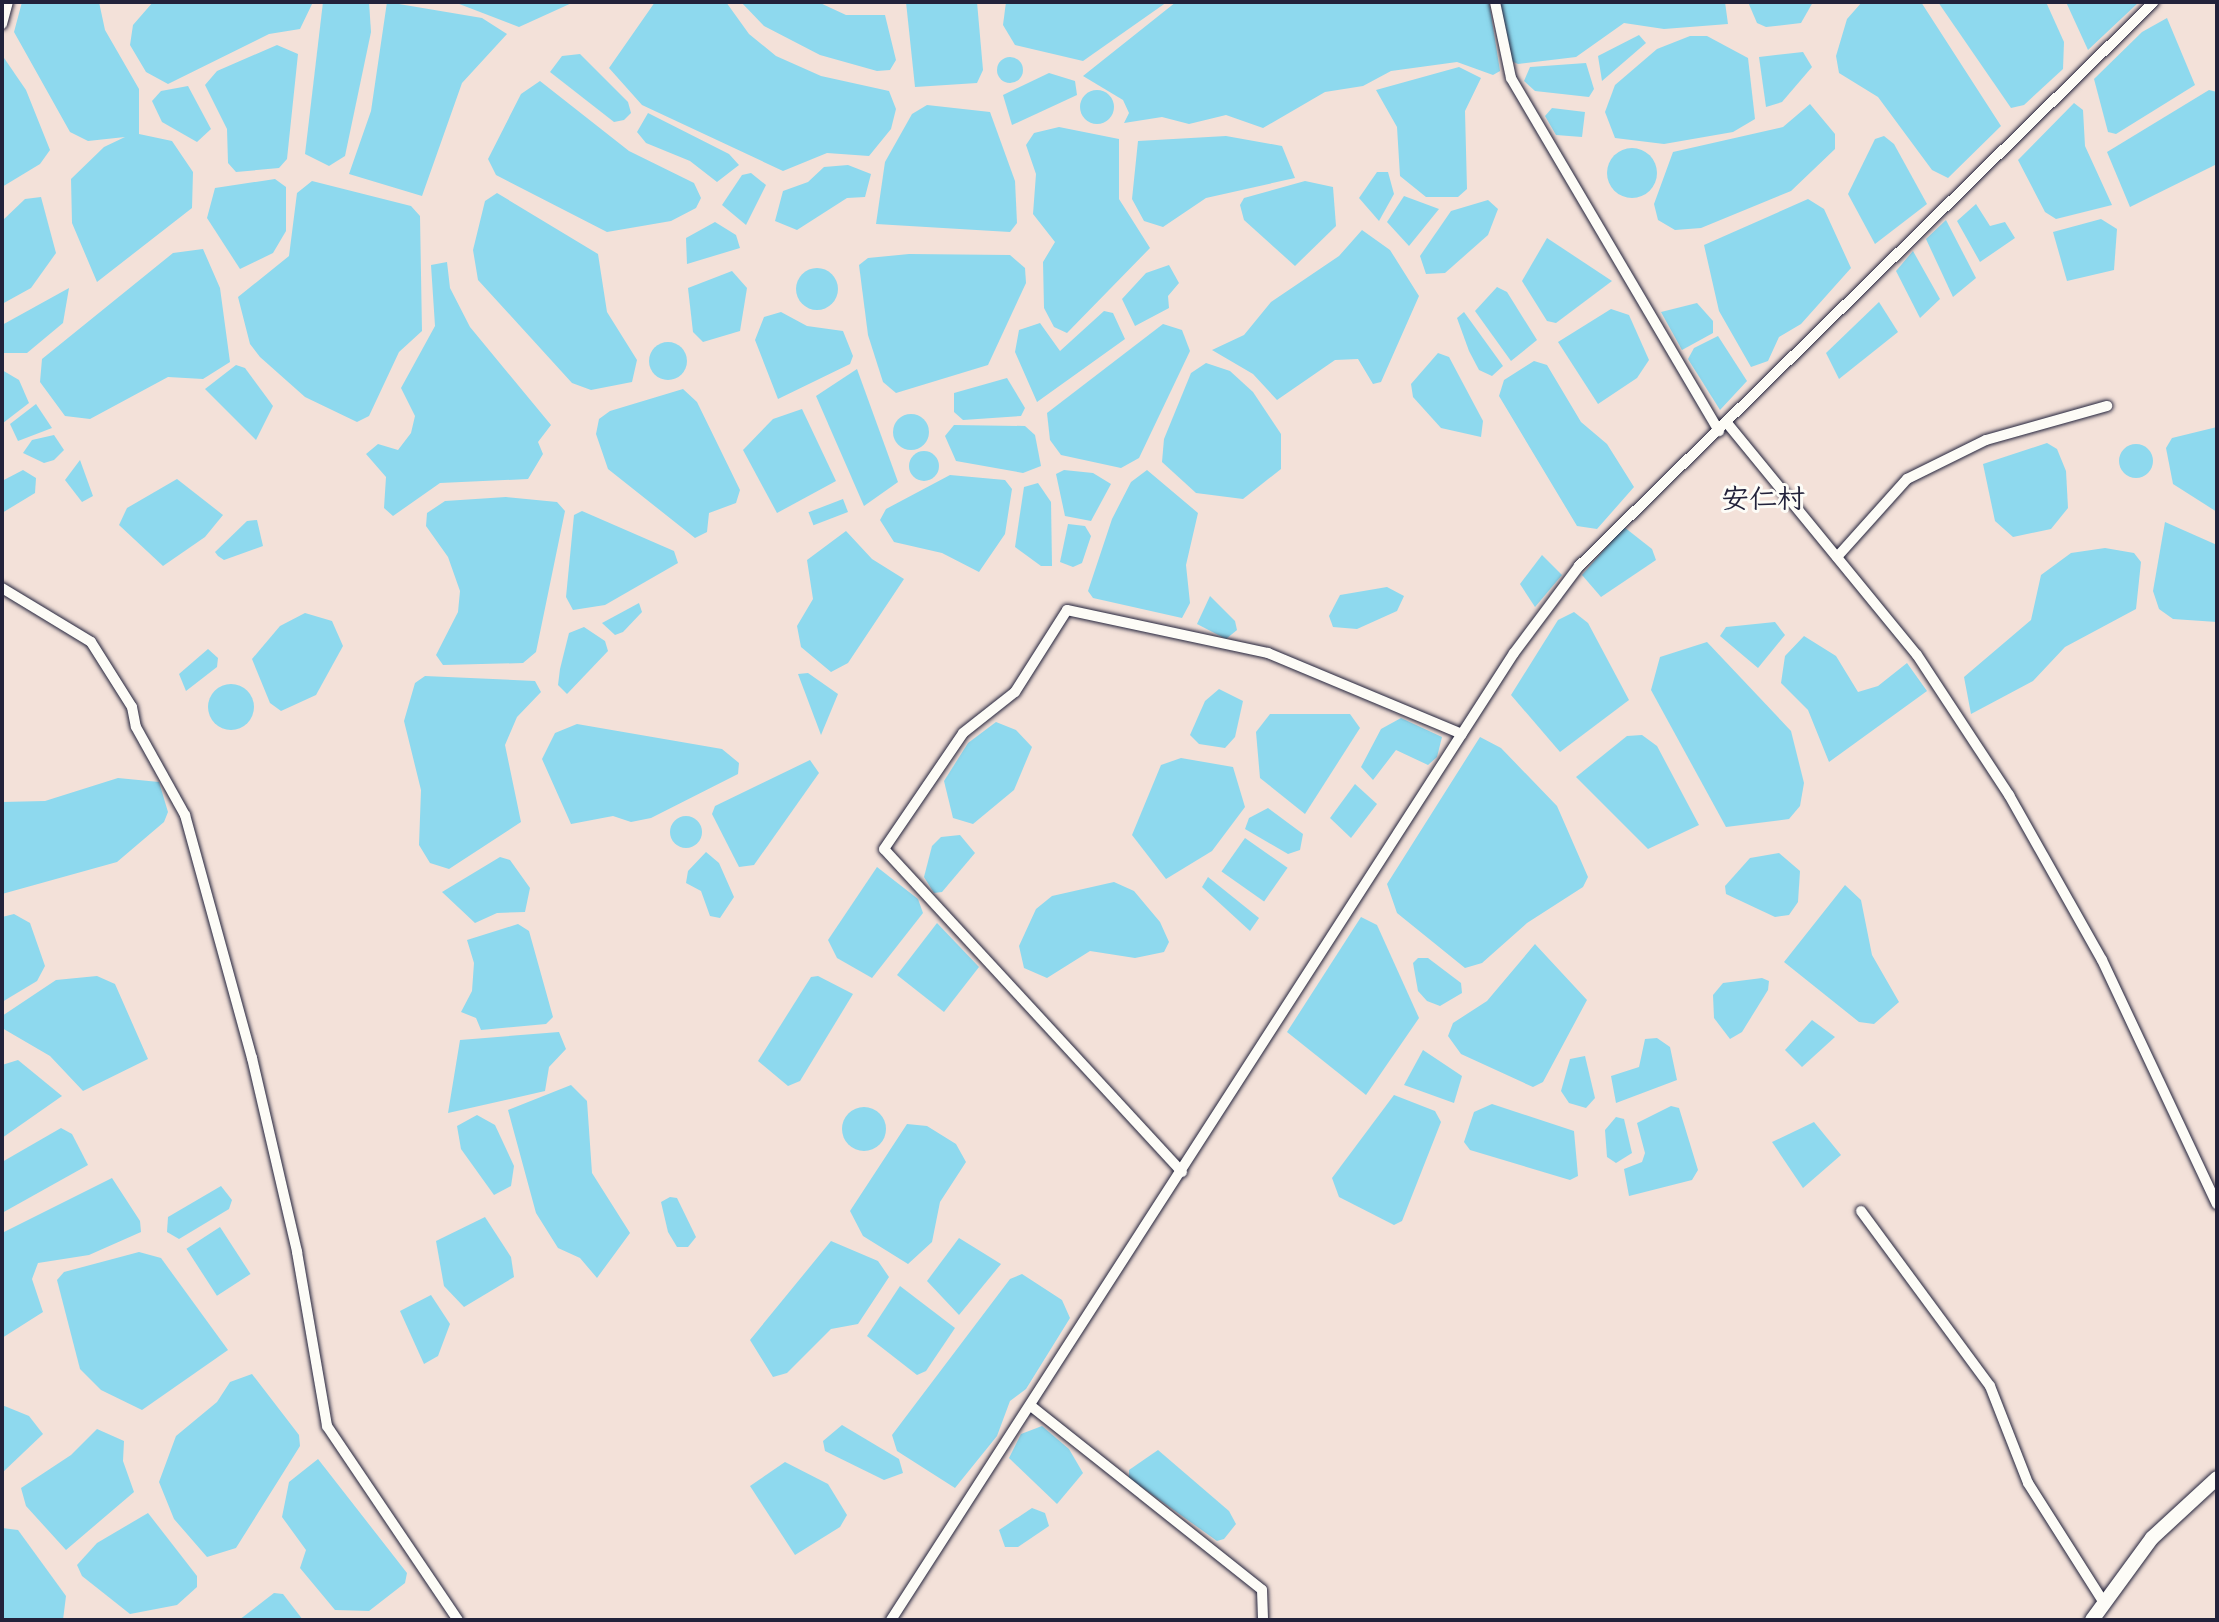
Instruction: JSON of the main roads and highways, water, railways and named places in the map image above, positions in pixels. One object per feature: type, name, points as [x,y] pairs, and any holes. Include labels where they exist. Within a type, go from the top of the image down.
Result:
[{"type":"water","points":[[22,2],[99,2],[105,30],[139,89],[139,134],[172,141],[193,172],[192,208],[97,282],[72,223],[71,179],[104,147],[125,137],[88,141],[70,132],[14,32]]},
{"type":"water","points":[[153,2],[313,2],[300,29],[269,34],[168,84],[146,72],[130,45],[133,25]]},
{"type":"water","points":[[323,2],[369,2],[371,32],[345,156],[329,166],[305,154]]},
{"type":"water","points":[[387,2],[482,18],[507,34],[462,83],[422,196],[349,174],[371,111]]},
{"type":"water","points":[[454,2],[574,2],[519,27]]},
{"type":"water","points":[[655,2],[726,2],[749,34],[776,56],[821,76],[889,91],[896,109],[891,129],[869,156],[827,153],[783,171],[642,105],[609,68]]},
{"type":"water","points":[[741,2],[818,2],[846,15],[885,15],[896,60],[890,70],[877,71],[820,55],[764,26]]},
{"type":"water","points":[[906,2],[977,2],[983,70],[977,83],[915,87]]},
{"type":"water","points":[[1006,2],[1167,2],[1083,61],[1015,45],[1003,25]]},
{"type":"water","points":[[1176,2],[1489,2],[1500,71],[1493,75],[1457,62],[1391,71],[1363,86],[1325,92],[1263,128],[1226,115],[1189,124],[1162,117],[1124,123],[1129,113],[1123,100],[1083,76]]},
{"type":"water","points":[[1500,2],[1725,2],[1728,24],[1664,29],[1624,23],[1576,57],[1518,64],[1507,59]]},
{"type":"water","points":[[1748,2],[1813,2],[1801,23],[1766,27],[1757,23]]},
{"type":"water","points":[[1862,2],[1921,2],[2001,126],[1948,178],[1932,170],[1878,97],[1839,73],[1836,56],[1847,19]]},
{"type":"water","points":[[1938,2],[2046,2],[2064,42],[2063,69],[2024,105],[2011,108]]},
{"type":"water","points":[[2066,2],[2139,2],[2088,50]]},
{"type":"water","points":[[2167,18],[2195,85],[2116,134],[2108,132],[2094,79],[2142,32]]},
{"type":"water","points":[[1639,35],[1646,43],[1602,81],[1598,56]]},
{"type":"water","points":[[1690,36],[1707,36],[1748,58],[1755,119],[1733,132],[1664,144],[1615,138],[1605,112],[1615,85],[1657,49]]},
{"type":"water","points":[[277,45],[298,54],[287,159],[279,168],[236,172],[228,163],[227,129],[205,85],[217,71]]},
{"type":"water","points":[[1803,52],[1812,67],[1782,102],[1766,107],[1759,57]]},
{"type":"water","points":[[580,54],[628,102],[631,113],[624,120],[614,122],[550,72],[562,56]]},
{"type":"water","points":[[2,55],[26,90],[50,150],[40,164],[2,187]]},
{"type":"water","points":[[1010,57],[1020,60],[1023,70],[1020,80],[1010,83],[1000,80],[997,70],[1000,60]]},
{"type":"water","points":[[1586,63],[1594,89],[1589,97],[1535,91],[1524,81],[1530,67]]},
{"type":"water","points":[[1459,67],[1481,78],[1465,111],[1467,189],[1458,197],[1426,197],[1400,176],[1397,127],[1376,90]]},
{"type":"water","points":[[1049,73],[1075,81],[1077,95],[1012,125],[1003,95]]},
{"type":"water","points":[[540,81],[629,151],[694,183],[701,198],[696,208],[671,221],[607,232],[496,175],[488,159],[521,94]]},
{"type":"water","points":[[188,86],[211,129],[197,142],[162,122],[152,101],[161,91]]},
{"type":"water","points":[[1097,90],[1109,95],[1114,107],[1109,119],[1097,124],[1085,119],[1080,107],[1085,95]]},
{"type":"water","points":[[2209,90],[2217,92],[2217,164],[2130,207],[2107,152]]},
{"type":"water","points":[[2074,103],[2083,110],[2085,146],[2112,205],[2056,219],[2045,212],[2018,160]]},
{"type":"water","points":[[1810,104],[1835,134],[1835,149],[1791,191],[1701,228],[1675,230],[1658,220],[1654,204],[1673,152],[1783,127]]},
{"type":"water","points":[[927,105],[990,112],[1015,181],[1017,223],[1010,232],[876,224],[885,162],[912,114]]},
{"type":"water","points":[[1552,108],[1585,112],[1582,137],[1556,135],[1545,116]]},
{"type":"water","points":[[648,113],[729,154],[739,165],[717,182],[690,161],[646,143],[637,132]]},
{"type":"water","points":[[1059,127],[1119,139],[1119,199],[1150,248],[1067,333],[1054,327],[1044,308],[1043,262],[1055,242],[1033,214],[1036,174],[1026,145],[1034,133]]},
{"type":"water","points":[[1226,136],[1282,146],[1295,178],[1206,198],[1163,227],[1144,221],[1132,199],[1138,141]]},
{"type":"water","points":[[1884,136],[1894,144],[1927,204],[1875,244],[1848,194],[1875,139]]},
{"type":"water","points":[[1632,148],[1650,155],[1657,173],[1650,191],[1632,198],[1614,191],[1607,173],[1614,155]]},
{"type":"water","points":[[848,165],[871,174],[865,197],[847,198],[797,230],[775,221],[783,191],[808,182],[824,167]]},
{"type":"water","points":[[1377,172],[1388,172],[1394,194],[1379,221],[1359,198]]},
{"type":"water","points":[[751,173],[766,185],[746,225],[722,205],[742,175]]},
{"type":"water","points":[[275,179],[286,187],[286,231],[273,253],[240,269],[207,218],[215,188]]},
{"type":"water","points":[[312,181],[411,206],[420,216],[422,331],[399,352],[369,416],[357,422],[305,397],[260,357],[250,344],[238,297],[289,256],[297,193]]},
{"type":"water","points":[[1305,181],[1333,187],[1336,226],[1295,266],[1244,220],[1240,205],[1244,198]]},
{"type":"water","points":[[497,193],[598,254],[607,312],[637,360],[632,382],[591,390],[572,383],[478,280],[473,250],[485,201]]},
{"type":"water","points":[[1404,196],[1439,209],[1409,246],[1387,222]]},
{"type":"water","points":[[41,197],[56,253],[31,288],[2,304],[2,221],[25,199]]},
{"type":"water","points":[[1808,199],[1824,209],[1851,268],[1801,324],[1779,337],[1768,361],[1751,367],[1719,311],[1704,245]]},
{"type":"water","points":[[1488,200],[1498,209],[1488,235],[1445,273],[1426,274],[1420,256],[1451,211]]},
{"type":"water","points":[[1976,204],[1990,226],[2005,222],[2015,238],[1980,262],[1957,221]]},
{"type":"water","points":[[2101,219],[2117,229],[2114,270],[2067,281],[2053,232]]},
{"type":"water","points":[[1946,220],[1976,278],[1953,297],[1926,239]]},
{"type":"water","points":[[715,222],[736,235],[740,248],[687,264],[686,238]]},
{"type":"water","points":[[1362,230],[1390,250],[1419,296],[1381,382],[1373,384],[1358,359],[1335,360],[1277,400],[1253,374],[1212,350],[1244,335],[1271,302],[1339,256]]},
{"type":"water","points":[[1547,238],[1612,281],[1556,323],[1547,321],[1522,281]]},
{"type":"water","points":[[203,249],[220,288],[230,362],[203,379],[168,377],[90,419],[65,416],[40,382],[42,359],[173,253]]},
{"type":"water","points":[[1913,251],[1940,299],[1920,318],[1896,271]]},
{"type":"water","points":[[909,254],[1010,255],[1025,268],[1026,283],[988,365],[896,393],[883,382],[868,335],[859,265],[868,258]]},
{"type":"water","points":[[447,262],[450,288],[470,327],[551,425],[538,442],[543,454],[528,479],[440,483],[393,516],[384,508],[386,477],[366,454],[378,444],[398,450],[411,433],[415,416],[401,388],[435,326],[431,265]]},
{"type":"water","points":[[1169,265],[1179,283],[1168,296],[1169,308],[1135,326],[1122,299],[1146,273]]},
{"type":"water","points":[[817,268],[832,274],[838,289],[832,304],[817,310],[802,304],[796,289],[802,274]]},
{"type":"water","points":[[732,271],[747,288],[740,331],[703,342],[693,332],[688,288]]},
{"type":"water","points":[[1497,287],[1507,292],[1537,340],[1511,361],[1475,311]]},
{"type":"water","points":[[69,288],[63,323],[27,353],[2,353],[2,325]]},
{"type":"water","points":[[1879,302],[1898,332],[1839,379],[1826,353]]},
{"type":"water","points":[[1697,303],[1713,321],[1713,333],[1682,350],[1661,312]]},
{"type":"water","points":[[1611,309],[1629,315],[1649,360],[1637,378],[1598,404],[1558,342]]},
{"type":"water","points":[[1104,311],[1113,313],[1125,339],[1037,402],[1015,352],[1019,330],[1040,323],[1060,351]]},
{"type":"water","points":[[781,312],[807,326],[843,331],[853,356],[850,364],[778,399],[755,340],[764,317]]},
{"type":"water","points":[[1464,312],[1503,366],[1492,376],[1479,370],[1469,351],[1457,318]]},
{"type":"water","points":[[1163,324],[1182,330],[1190,351],[1139,458],[1121,468],[1061,455],[1050,440],[1047,413]]},
{"type":"water","points":[[1718,336],[1747,381],[1720,410],[1688,359],[1694,348]]},
{"type":"water","points":[[668,342],[681,348],[687,361],[681,374],[668,380],[655,374],[649,361],[655,348]]},
{"type":"water","points":[[1438,353],[1449,357],[1483,421],[1481,437],[1441,428],[1413,397],[1411,384]]},
{"type":"water","points":[[1534,361],[1547,365],[1581,422],[1607,444],[1634,487],[1597,529],[1577,526],[1499,396],[1504,380]]},
{"type":"water","points":[[1206,363],[1230,371],[1253,392],[1281,434],[1281,469],[1243,499],[1196,493],[1162,462],[1164,439],[1191,373]]},
{"type":"water","points":[[236,365],[245,368],[273,406],[256,440],[205,389]]},
{"type":"water","points":[[857,369],[898,482],[864,506],[816,396]]},
{"type":"water","points":[[2,370],[19,380],[29,403],[3,423]]},
{"type":"water","points":[[1007,378],[1025,408],[1021,416],[963,420],[954,412],[954,393]]},
{"type":"water","points":[[683,389],[697,402],[740,490],[736,503],[709,513],[707,532],[695,538],[608,469],[596,434],[599,419],[610,411]]},
{"type":"water","points":[[36,404],[52,428],[18,441],[10,424]]},
{"type":"water","points":[[802,409],[836,481],[777,513],[743,450],[773,419]]},
{"type":"water","points":[[911,414],[923,420],[929,432],[923,444],[911,450],[899,444],[893,432],[899,420]]},
{"type":"water","points":[[954,425],[1025,426],[1035,435],[1041,466],[1023,473],[956,461],[945,436]]},
{"type":"water","points":[[2217,427],[2217,512],[2173,484],[2166,448],[2172,438]]},
{"type":"water","points":[[54,435],[64,450],[54,460],[44,463],[23,453],[32,440]]},
{"type":"water","points":[[2047,443],[2057,449],[2066,471],[2068,508],[2051,529],[2013,537],[1995,521],[1983,464]]},
{"type":"water","points":[[2136,444],[2148,449],[2153,461],[2148,473],[2136,478],[2124,473],[2119,461],[2124,449]]},
{"type":"water","points":[[924,451],[935,455],[939,466],[935,477],[924,481],[913,477],[909,466],[913,455]]},
{"type":"water","points":[[80,460],[93,496],[82,502],[65,480]]},
{"type":"water","points":[[23,470],[36,478],[35,493],[2,513],[2,481]]},
{"type":"water","points":[[1064,470],[1093,473],[1111,484],[1091,521],[1065,516],[1056,474]]},
{"type":"water","points":[[1147,470],[1198,513],[1186,565],[1190,603],[1182,618],[1093,598],[1088,591],[1112,519],[1131,482]]},
{"type":"water","points":[[950,475],[1005,480],[1012,489],[1005,534],[979,572],[942,553],[894,542],[880,520],[886,509]]},
{"type":"water","points":[[177,479],[223,515],[205,537],[163,566],[119,525],[127,508]]},
{"type":"water","points":[[1038,483],[1051,502],[1052,566],[1041,566],[1015,547],[1024,487]]},
{"type":"water","points":[[506,497],[557,502],[565,511],[536,652],[523,663],[443,665],[436,655],[458,612],[460,591],[448,557],[426,526],[427,513],[445,501]]},
{"type":"water","points":[[843,499],[848,512],[813,525],[808,512]]},
{"type":"water","points":[[582,511],[674,551],[678,563],[605,605],[573,610],[566,597],[574,515]]},
{"type":"water","points":[[257,520],[263,546],[224,560],[218,556],[215,552],[247,521]]},
{"type":"water","points":[[2165,522],[2217,545],[2217,622],[2173,619],[2159,609],[2153,591]]},
{"type":"water","points":[[1068,524],[1085,526],[1091,536],[1082,563],[1073,567],[1060,562]]},
{"type":"water","points":[[1624,527],[1652,549],[1656,560],[1601,597],[1582,575]]},
{"type":"water","points":[[846,531],[872,559],[904,579],[848,663],[831,672],[801,647],[797,626],[813,599],[807,560]]},
{"type":"water","points":[[2105,548],[2134,553],[2141,562],[2136,609],[2065,647],[2033,681],[1971,714],[1964,677],[2031,620],[2041,575],[2071,553]]},
{"type":"water","points":[[1542,555],[1562,575],[1535,607],[1520,584]]},
{"type":"water","points":[[1387,587],[1404,596],[1397,611],[1357,629],[1333,627],[1329,616],[1340,595]]},
{"type":"water","points":[[1210,596],[1235,621],[1237,630],[1226,639],[1197,624]]},
{"type":"water","points":[[639,603],[642,612],[623,632],[615,635],[602,623]]},
{"type":"water","points":[[1574,612],[1588,623],[1629,700],[1560,752],[1511,695],[1558,620]]},
{"type":"water","points":[[305,613],[332,621],[343,646],[316,695],[281,711],[270,703],[252,659],[280,626]]},
{"type":"water","points":[[1775,622],[1785,635],[1758,668],[1720,636],[1726,627]]},
{"type":"water","points":[[584,627],[605,641],[608,651],[567,694],[558,685],[569,633]]},
{"type":"water","points":[[1804,636],[1836,656],[1858,692],[1878,686],[1907,663],[1927,691],[1829,762],[1808,710],[1781,683],[1785,656]]},
{"type":"water","points":[[1707,642],[1791,731],[1804,783],[1800,806],[1789,819],[1726,827],[1651,690],[1660,657]]},
{"type":"water","points":[[208,649],[218,658],[217,667],[186,691],[179,674]]},
{"type":"water","points":[[808,673],[838,694],[821,735],[798,674]]},
{"type":"water","points":[[425,676],[535,681],[541,692],[517,717],[505,745],[521,822],[449,869],[430,863],[419,845],[421,790],[404,721],[415,683]]},
{"type":"water","points":[[231,684],[247,691],[254,707],[247,723],[231,730],[215,723],[208,707],[215,691]]},
{"type":"water","points":[[1219,689],[1243,701],[1235,737],[1225,748],[1199,744],[1190,735],[1205,701]]},
{"type":"water","points":[[1270,714],[1350,714],[1360,728],[1305,814],[1260,778],[1256,732]]},
{"type":"water","points":[[1401,718],[1442,737],[1437,757],[1428,765],[1396,750],[1373,780],[1361,767],[1381,729]]},
{"type":"water","points":[[996,722],[1016,730],[1032,747],[1014,790],[973,824],[953,818],[944,781],[968,743]]},
{"type":"water","points":[[577,724],[722,749],[739,763],[738,774],[651,818],[631,822],[613,816],[571,824],[542,759],[555,733]]},
{"type":"water","points":[[1642,735],[1657,746],[1699,825],[1648,849],[1576,777],[1627,736]]},
{"type":"water","points":[[1480,737],[1501,748],[1557,806],[1588,877],[1583,887],[1527,923],[1482,963],[1465,968],[1397,913],[1387,884]]},
{"type":"water","points":[[1181,758],[1233,767],[1245,807],[1212,851],[1166,879],[1132,835],[1161,765]]},
{"type":"water","points":[[810,760],[819,773],[754,865],[739,867],[712,814],[715,806]]},
{"type":"water","points":[[118,778],[159,782],[168,812],[164,822],[117,862],[2,894],[2,802],[45,801]]},
{"type":"water","points":[[1355,784],[1377,804],[1351,838],[1330,818]]},
{"type":"water","points":[[1268,808],[1303,834],[1300,850],[1288,854],[1245,829],[1249,818]]},
{"type":"water","points":[[686,816],[698,820],[702,832],[698,844],[686,848],[674,844],[670,832],[674,820]]},
{"type":"water","points":[[960,835],[975,853],[942,892],[934,893],[924,877],[932,846],[941,837]]},
{"type":"water","points":[[1245,838],[1288,868],[1264,901],[1221,872]]},
{"type":"water","points":[[706,852],[719,863],[734,897],[720,918],[710,916],[701,891],[686,883],[688,871]]},
{"type":"water","points":[[1779,853],[1800,871],[1798,902],[1789,915],[1775,917],[1726,894],[1725,886],[1750,858]]},
{"type":"water","points":[[500,857],[510,860],[530,888],[525,912],[497,913],[475,923],[442,892]]},
{"type":"water","points":[[877,867],[918,899],[923,913],[872,978],[837,958],[828,940]]},
{"type":"water","points":[[1208,877],[1259,918],[1250,931],[1202,887]]},
{"type":"water","points":[[1114,882],[1134,891],[1160,922],[1169,942],[1164,952],[1135,958],[1090,951],[1047,978],[1024,968],[1019,946],[1036,909],[1052,896]]},
{"type":"water","points":[[1845,885],[1861,900],[1872,955],[1899,1002],[1874,1024],[1859,1022],[1784,962]]},
{"type":"water","points":[[14,914],[30,923],[45,966],[37,981],[2,1002],[2,917]]},
{"type":"water","points":[[1361,917],[1377,925],[1419,1018],[1366,1095],[1287,1032]]},
{"type":"water","points":[[937,923],[979,967],[944,1012],[897,975]]},
{"type":"water","points":[[518,924],[529,931],[553,1017],[546,1024],[481,1030],[476,1018],[461,1012],[472,991],[474,963],[467,940]]},
{"type":"water","points":[[1535,944],[1587,1000],[1543,1082],[1533,1087],[1461,1054],[1448,1036],[1453,1023],[1487,1001]]},
{"type":"water","points":[[1418,958],[1428,958],[1461,983],[1462,993],[1440,1006],[1427,1001],[1418,991],[1413,963]]},
{"type":"water","points":[[97,976],[115,984],[148,1059],[83,1091],[50,1056],[2,1028],[2,1016],[56,980]]},
{"type":"water","points":[[818,976],[853,994],[800,1081],[788,1086],[758,1061],[811,977]]},
{"type":"water","points":[[1762,978],[1769,981],[1768,990],[1742,1032],[1730,1039],[1714,1018],[1713,995],[1723,983]]},
{"type":"water","points":[[1812,1020],[1835,1037],[1802,1067],[1785,1050]]},
{"type":"water","points":[[559,1032],[566,1049],[549,1067],[545,1091],[448,1113],[460,1040]]},
{"type":"water","points":[[1657,1038],[1670,1047],[1677,1080],[1616,1103],[1611,1076],[1639,1067],[1645,1039]]},
{"type":"water","points":[[1423,1050],[1462,1076],[1454,1103],[1404,1085]]},
{"type":"water","points":[[1585,1056],[1595,1098],[1586,1108],[1569,1103],[1561,1091],[1570,1059]]},
{"type":"water","points":[[18,1060],[62,1096],[2,1138],[2,1065]]},
{"type":"water","points":[[571,1085],[587,1101],[592,1173],[630,1233],[597,1278],[580,1258],[558,1248],[536,1213],[508,1110]]},
{"type":"water","points":[[1394,1095],[1435,1111],[1441,1122],[1402,1221],[1394,1225],[1339,1197],[1332,1178]]},
{"type":"water","points":[[1492,1104],[1574,1131],[1578,1176],[1570,1180],[1470,1150],[1464,1142],[1474,1112]]},
{"type":"water","points":[[1671,1106],[1679,1108],[1698,1170],[1692,1180],[1629,1196],[1624,1169],[1642,1162],[1645,1153],[1637,1123]]},
{"type":"water","points":[[864,1107],[879,1114],[886,1129],[879,1144],[864,1151],[849,1144],[842,1129],[849,1114]]},
{"type":"water","points":[[477,1115],[495,1125],[514,1166],[511,1186],[494,1195],[461,1149],[457,1126]]},
{"type":"water","points":[[1616,1117],[1624,1119],[1632,1153],[1616,1163],[1607,1157],[1605,1130]]},
{"type":"water","points":[[1814,1122],[1841,1155],[1803,1188],[1772,1142]]},
{"type":"water","points":[[907,1124],[927,1126],[956,1144],[966,1162],[940,1202],[932,1242],[908,1264],[863,1236],[850,1211]]},
{"type":"water","points":[[61,1128],[72,1134],[88,1165],[2,1213],[2,1162]]},
{"type":"water","points":[[112,1178],[140,1221],[141,1232],[89,1255],[38,1263],[32,1279],[43,1312],[2,1338],[2,1233]]},
{"type":"water","points":[[221,1186],[232,1200],[229,1209],[179,1239],[167,1232],[168,1217]]},
{"type":"water","points":[[670,1197],[677,1198],[696,1237],[688,1247],[677,1247],[668,1232],[661,1202]]},
{"type":"water","points":[[485,1217],[511,1257],[514,1277],[464,1307],[444,1286],[436,1241]]},
{"type":"water","points":[[220,1227],[250,1274],[217,1296],[186,1249]]},
{"type":"water","points":[[959,1238],[1001,1264],[959,1315],[927,1281]]},
{"type":"water","points":[[831,1241],[878,1261],[889,1277],[858,1324],[831,1329],[787,1373],[773,1377],[750,1340]]},
{"type":"water","points":[[139,1252],[161,1258],[228,1350],[142,1410],[101,1390],[80,1369],[57,1280],[64,1272]]},
{"type":"water","points":[[1022,1274],[1062,1300],[1070,1318],[1026,1389],[1010,1401],[997,1436],[955,1488],[897,1451],[892,1435],[1010,1279]]},
{"type":"water","points":[[900,1286],[955,1328],[926,1371],[917,1375],[867,1336]]},
{"type":"water","points":[[431,1295],[450,1324],[438,1356],[424,1364],[400,1311]]},
{"type":"water","points":[[252,1374],[299,1435],[300,1446],[236,1548],[207,1557],[174,1519],[159,1482],[176,1436],[217,1402],[230,1382]]},
{"type":"water","points":[[2,1405],[29,1416],[43,1434],[2,1473]]},
{"type":"water","points":[[842,1425],[899,1459],[903,1473],[884,1480],[825,1451],[823,1441]]},
{"type":"water","points":[[1042,1426],[1069,1449],[1083,1473],[1057,1504],[1009,1458],[1021,1434]]},
{"type":"water","points":[[97,1429],[124,1441],[123,1461],[134,1492],[66,1550],[26,1506],[21,1488],[71,1455]]},
{"type":"water","points":[[1158,1450],[1229,1511],[1236,1524],[1224,1539],[1217,1541],[1129,1478],[1129,1470]]},
{"type":"water","points":[[318,1459],[407,1573],[405,1583],[369,1611],[335,1610],[300,1568],[306,1550],[282,1517],[289,1482]]},
{"type":"water","points":[[785,1462],[828,1484],[847,1515],[840,1527],[795,1555],[750,1486]]},
{"type":"water","points":[[1032,1508],[1045,1513],[1049,1526],[1018,1547],[1005,1547],[999,1530]]},
{"type":"water","points":[[148,1513],[197,1576],[197,1587],[177,1605],[130,1614],[82,1576],[77,1565],[97,1543]]},
{"type":"water","points":[[2,1528],[18,1530],[66,1596],[63,1620],[2,1620]]},
{"type":"water","points":[[274,1593],[283,1594],[303,1620],[239,1620]]},
{"type":"district","name":"安仁村","points":[[1763,498]]}]
